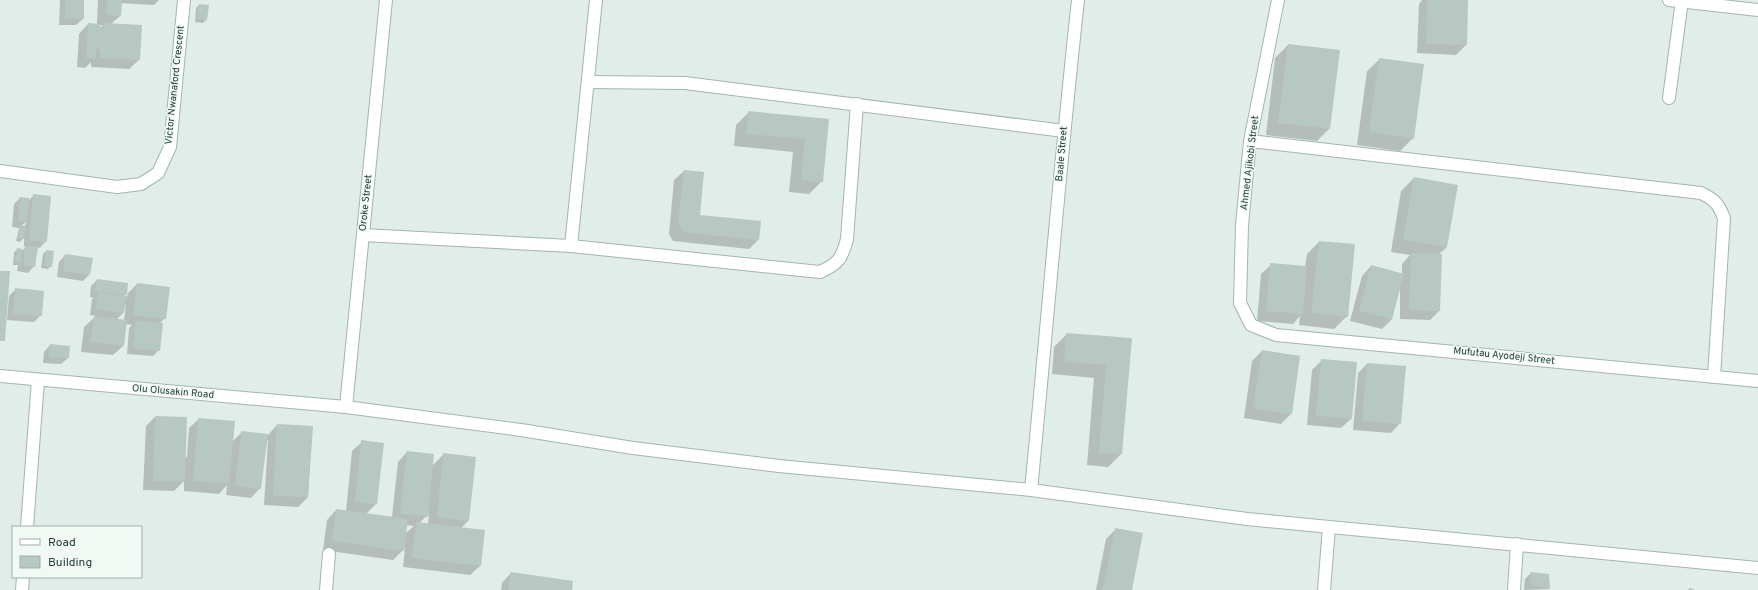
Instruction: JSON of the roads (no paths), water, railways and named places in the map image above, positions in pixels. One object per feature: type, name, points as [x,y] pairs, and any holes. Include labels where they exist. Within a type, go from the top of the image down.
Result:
[{"type":"street","name":"Victor Nwanaford Crescent","points":[[0,171],[117,187],[141,184],[158,173],[170,147],[184,0]]},
{"type":"street","name":"Oroke Street","points":[[346,407],[386,0]]},
{"type":"street","points":[[571,246],[596,0]]},
{"type":"street","name":"Baale Street","points":[[1031,490],[1049,309],[1064,131],[1078,0]]},
{"type":"street","name":"Ahmed Ajikobi Street","points":[[1251,326],[1240,303],[1242,225],[1250,141],[1278,0]]},
{"type":"street","points":[[1669,0],[1758,10]]},
{"type":"street","points":[[1669,98],[1682,1]]},
{"type":"street","points":[[588,82],[685,83],[1064,131]]},
{"type":"street","points":[[363,235],[571,246],[820,272],[837,263],[843,253],[848,239],[857,104]]},
{"type":"street","points":[[1250,141],[1701,193],[1712,199],[1719,206],[1724,218],[1714,376]]},
{"type":"street","name":"Mufutau Ayodeji Street","points":[[1251,326],[1276,335],[1758,381]]},
{"type":"street","name":"Olu Olusakin Road","points":[[0,376],[346,407],[521,430],[633,448],[779,466],[1031,490],[1247,519],[1758,568]]},
{"type":"street","points":[[27,526],[38,380]]},
{"type":"street","points":[[1324,590],[1329,527]]},
{"type":"street","points":[[1514,590],[1517,544]]},
{"type":"street","points":[[326,590],[329,554]]},
{"type":"street","points":[[22,590],[23,578]]}]
